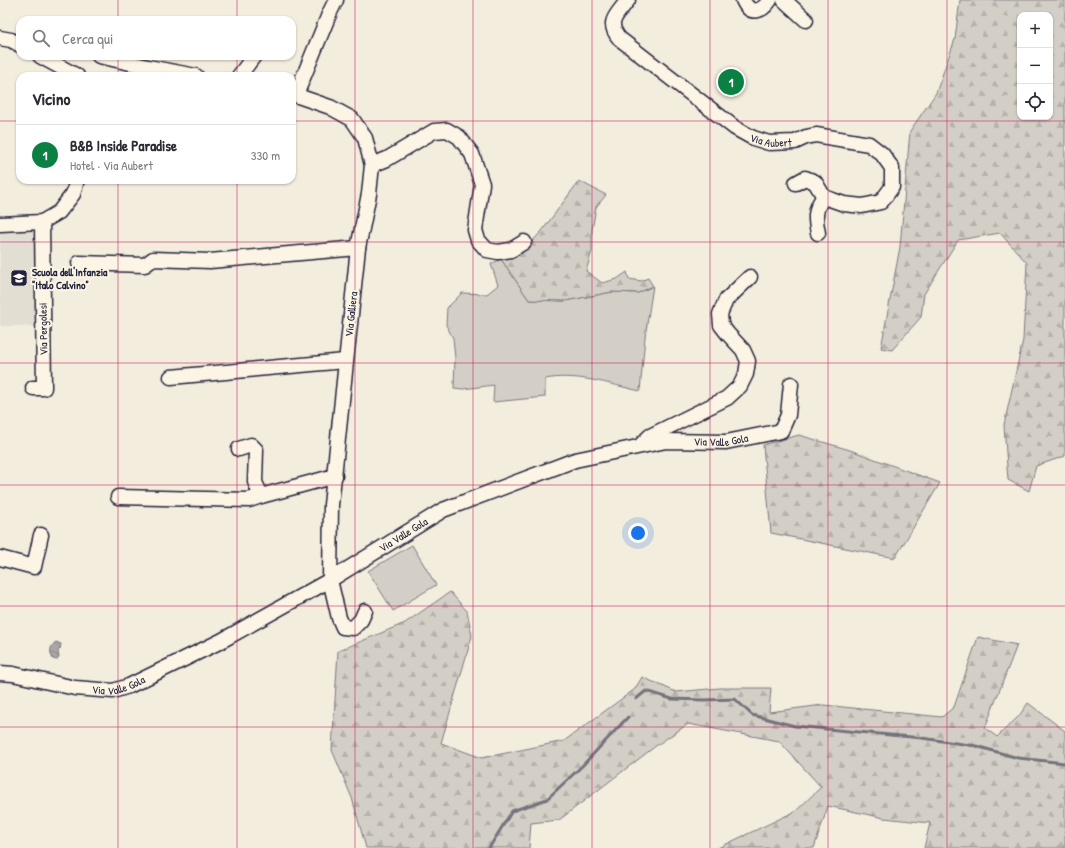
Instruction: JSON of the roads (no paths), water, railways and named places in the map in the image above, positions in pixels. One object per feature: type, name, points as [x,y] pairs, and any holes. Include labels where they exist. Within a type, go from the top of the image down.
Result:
[{"type":"street","points":[[296,89],[336,0]]},
{"type":"street","name":"Via Aubert","points":[[628,0],[614,18],[612,25],[614,32],[620,39],[736,128],[753,138],[769,143],[795,142],[806,137],[816,135],[869,144],[882,154],[892,168],[892,187],[882,202],[862,206],[844,204],[824,197]]},
{"type":"street","points":[[743,0],[751,10],[759,10],[765,8],[770,0]]},
{"type":"street","points":[[784,0],[806,20]]},
{"type":"street","points":[[47,60],[70,72]]},
{"type":"street","points":[[115,60],[172,72]]},
{"type":"street","points":[[242,72],[251,60]]},
{"type":"street","name":"Via Galliera","points":[[296,95],[330,106],[352,119],[365,138],[372,165],[369,194],[358,248],[331,505],[330,580],[339,618],[343,627],[353,628],[361,620],[365,610]]},
{"type":"street","points":[[372,165],[387,159],[434,132],[448,130],[459,137],[472,154],[482,184],[476,230],[478,240],[487,250],[498,252],[511,250],[524,242]]},
{"type":"street","points":[[796,183],[804,178],[815,182],[824,197],[820,202],[815,219],[818,233]]},
{"type":"street","points":[[0,224],[42,222],[59,212],[73,194],[76,184]]},
{"type":"street","name":"Via Pergolesi","points":[[39,388],[38,336],[42,222]]},
{"type":"street","points":[[79,263],[145,265],[154,259],[210,260],[358,248]]},
{"type":"street","points":[[640,447],[650,436],[727,398],[740,386],[746,374],[748,361],[743,350],[721,325],[720,314],[726,300],[750,277]]},
{"type":"street","points":[[170,377],[345,361]]},
{"type":"street","name":"Via Valle Gola","points":[[0,673],[13,674],[76,688],[113,691],[129,686],[221,641],[330,580],[443,510],[575,460],[666,441],[726,442],[781,431],[788,415],[791,384]]},
{"type":"street","points":[[239,449],[251,445],[256,450],[256,482],[261,496]]},
{"type":"street","points":[[118,497],[249,500],[335,476]]},
{"type":"street","points":[[0,558],[34,566],[41,535]]},
{"type":"water","points":[[56,642],[61,644],[58,651],[59,658],[56,660],[53,659],[51,647]]},
{"type":"waterway","points":[[636,699],[646,691],[672,699],[735,699],[752,715],[795,726],[922,738],[976,746],[1018,758],[1065,763]]},
{"type":"waterway","points":[[489,848],[512,811],[547,799],[582,766],[628,717]]},
{"type":"place","name":"B&B Inside Paradise","points":[[731,82]]},
{"type":"place","name":"Scuola dell'Infanzia \"Italo Calvino\"","points":[[19,278]]}]
